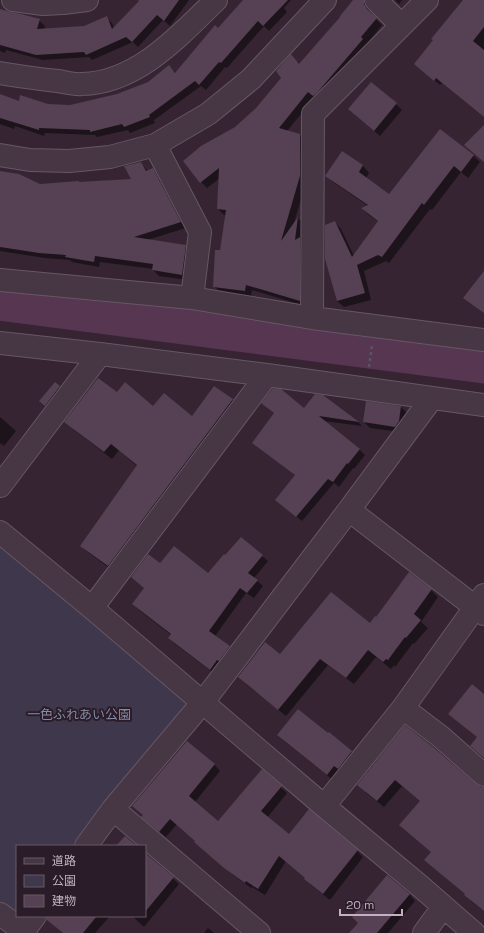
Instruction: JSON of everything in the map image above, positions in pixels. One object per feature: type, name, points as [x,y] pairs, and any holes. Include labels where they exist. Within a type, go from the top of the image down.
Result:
[{"type":"street","points":[[13,0],[43,4],[87,0]]},
{"type":"street","points":[[0,73],[81,84],[99,82],[118,77],[155,56],[216,0]]},
{"type":"street","points":[[0,155],[30,160],[69,161],[110,157],[155,145],[208,114],[251,78],[325,0]]},
{"type":"street","points":[[376,0],[401,25]]},
{"type":"street","points":[[312,318],[313,114],[427,0]]},
{"type":"street","points":[[155,145],[200,232],[192,298]]},
{"type":"street","points":[[0,280],[192,298],[312,318],[484,340]]},
{"type":"street","points":[[0,343],[267,375],[484,405]]},
{"type":"street","points":[[0,486],[100,354]]},
{"type":"street","points":[[92,608],[267,375]]},
{"type":"street","points":[[87,845],[113,809],[203,702],[432,398]]},
{"type":"street","points":[[324,806],[403,708],[481,605],[349,510]]},
{"type":"street","points":[[0,532],[92,608],[474,933]]},
{"type":"street","points":[[403,708],[440,737],[484,775]]},
{"type":"street","points":[[113,809],[259,933]]},
{"type":"street","points":[[424,933],[443,907]]},
{"type":"street","points":[[0,914],[27,928]]},
{"type":"path","points":[[365,389],[375,326]]},
{"type":"green space","name":"一色ふれあい公園","points":[[0,545],[189,702],[78,845],[16,845],[16,917],[19,920],[0,904]]},
{"type":"building","points":[[138,0],[179,0],[164,21],[157,15],[132,42],[126,37],[86,55],[84,52],[36,55],[0,45],[0,9],[40,19],[37,29],[84,26],[107,16],[112,29],[139,1]]},
{"type":"building","points":[[243,0],[288,0],[263,26],[258,21],[221,63],[219,62],[199,85],[195,81],[149,115],[150,117],[124,127],[122,124],[90,132],[90,130],[39,128],[39,130],[0,118],[0,94],[19,101],[20,95],[48,104],[70,105],[117,94],[148,82],[169,65],[175,73],[215,25],[218,28]]},
{"type":"building","points":[[353,0],[364,0],[364,4],[367,9],[377,18],[361,37],[363,39],[316,94],[313,96],[308,92],[279,128],[300,134],[300,176],[281,241],[298,217],[295,240],[300,237],[300,301],[246,285],[245,291],[213,287],[215,250],[220,250],[226,210],[217,209],[219,168],[200,183],[183,161],[201,146],[235,127],[256,108],[281,78],[276,71],[291,54],[299,64]]},
{"type":"building","points":[[463,0],[484,0],[484,27],[473,41],[484,50],[484,117],[436,78],[434,81],[414,64],[433,40],[431,39]]},
{"type":"building","points":[[371,82],[397,103],[374,131],[348,109]]},
{"type":"building","points":[[484,125],[484,162],[464,145]]},
{"type":"building","points":[[440,129],[474,155],[461,172],[454,166],[424,205],[422,203],[382,257],[378,255],[357,265],[365,293],[337,301],[325,259],[325,225],[335,221],[352,257],[378,221],[361,208],[368,205],[325,176],[342,151],[363,165],[359,172],[389,194]]},
{"type":"building","points":[[141,162],[146,171],[153,168],[181,222],[134,237],[186,245],[182,275],[152,270],[153,264],[95,256],[94,262],[65,257],[66,255],[39,253],[0,247],[0,171],[19,174],[40,184],[131,179],[124,166]]},
{"type":"building","points":[[484,271],[484,313],[463,298]]},
{"type":"building","points":[[98,378],[117,392],[125,382],[153,406],[164,393],[192,416],[214,386],[233,399],[108,566],[80,546],[137,465],[111,444],[104,452],[64,422]]},
{"type":"building","points":[[55,382],[60,386],[45,406],[39,401]]},
{"type":"building","points":[[273,388],[281,389],[304,408],[315,394],[323,395],[359,422],[319,416],[360,449],[333,482],[328,479],[296,517],[275,500],[295,475],[252,443],[274,413],[261,403]]},
{"type":"building","points":[[366,401],[401,406],[399,421],[395,427],[363,422]]},
{"type":"building","points":[[241,537],[263,555],[248,573],[258,580],[247,593],[240,588],[209,631],[230,646],[210,670],[168,638],[171,634],[132,604],[144,588],[131,577],[148,554],[160,563],[174,546],[208,573]]},
{"type":"building","points":[[409,572],[432,589],[414,614],[421,620],[406,638],[405,637],[388,660],[386,659],[383,662],[368,650],[346,678],[320,659],[278,710],[238,677],[265,642],[280,654],[331,592],[370,623]]},
{"type":"building","points":[[472,684],[484,694],[484,758],[470,746],[477,737],[448,714]]},
{"type":"building","points":[[298,709],[352,751],[338,769],[334,766],[327,775],[277,735]]},
{"type":"building","points":[[405,725],[476,784],[484,787],[484,911],[424,860],[431,852],[399,825],[420,801],[395,780],[377,801],[357,785]]},
{"type":"building","points":[[187,741],[215,764],[189,796],[218,821],[262,769],[282,786],[261,811],[289,834],[309,809],[358,850],[323,894],[279,856],[258,889],[246,881],[245,883],[224,868],[170,819],[159,832],[141,817],[143,815],[132,806]]},
{"type":"building","points":[[125,836],[136,845],[117,845]]},
{"type":"building","points":[[146,854],[174,877],[146,911]]},
{"type":"building","points":[[387,875],[410,894],[377,933],[349,933],[358,923],[352,917]]},
{"type":"building","points":[[47,917],[96,917],[83,933],[63,933],[47,920]]},
{"type":"waterway","points":[[0,302],[484,365]]}]
